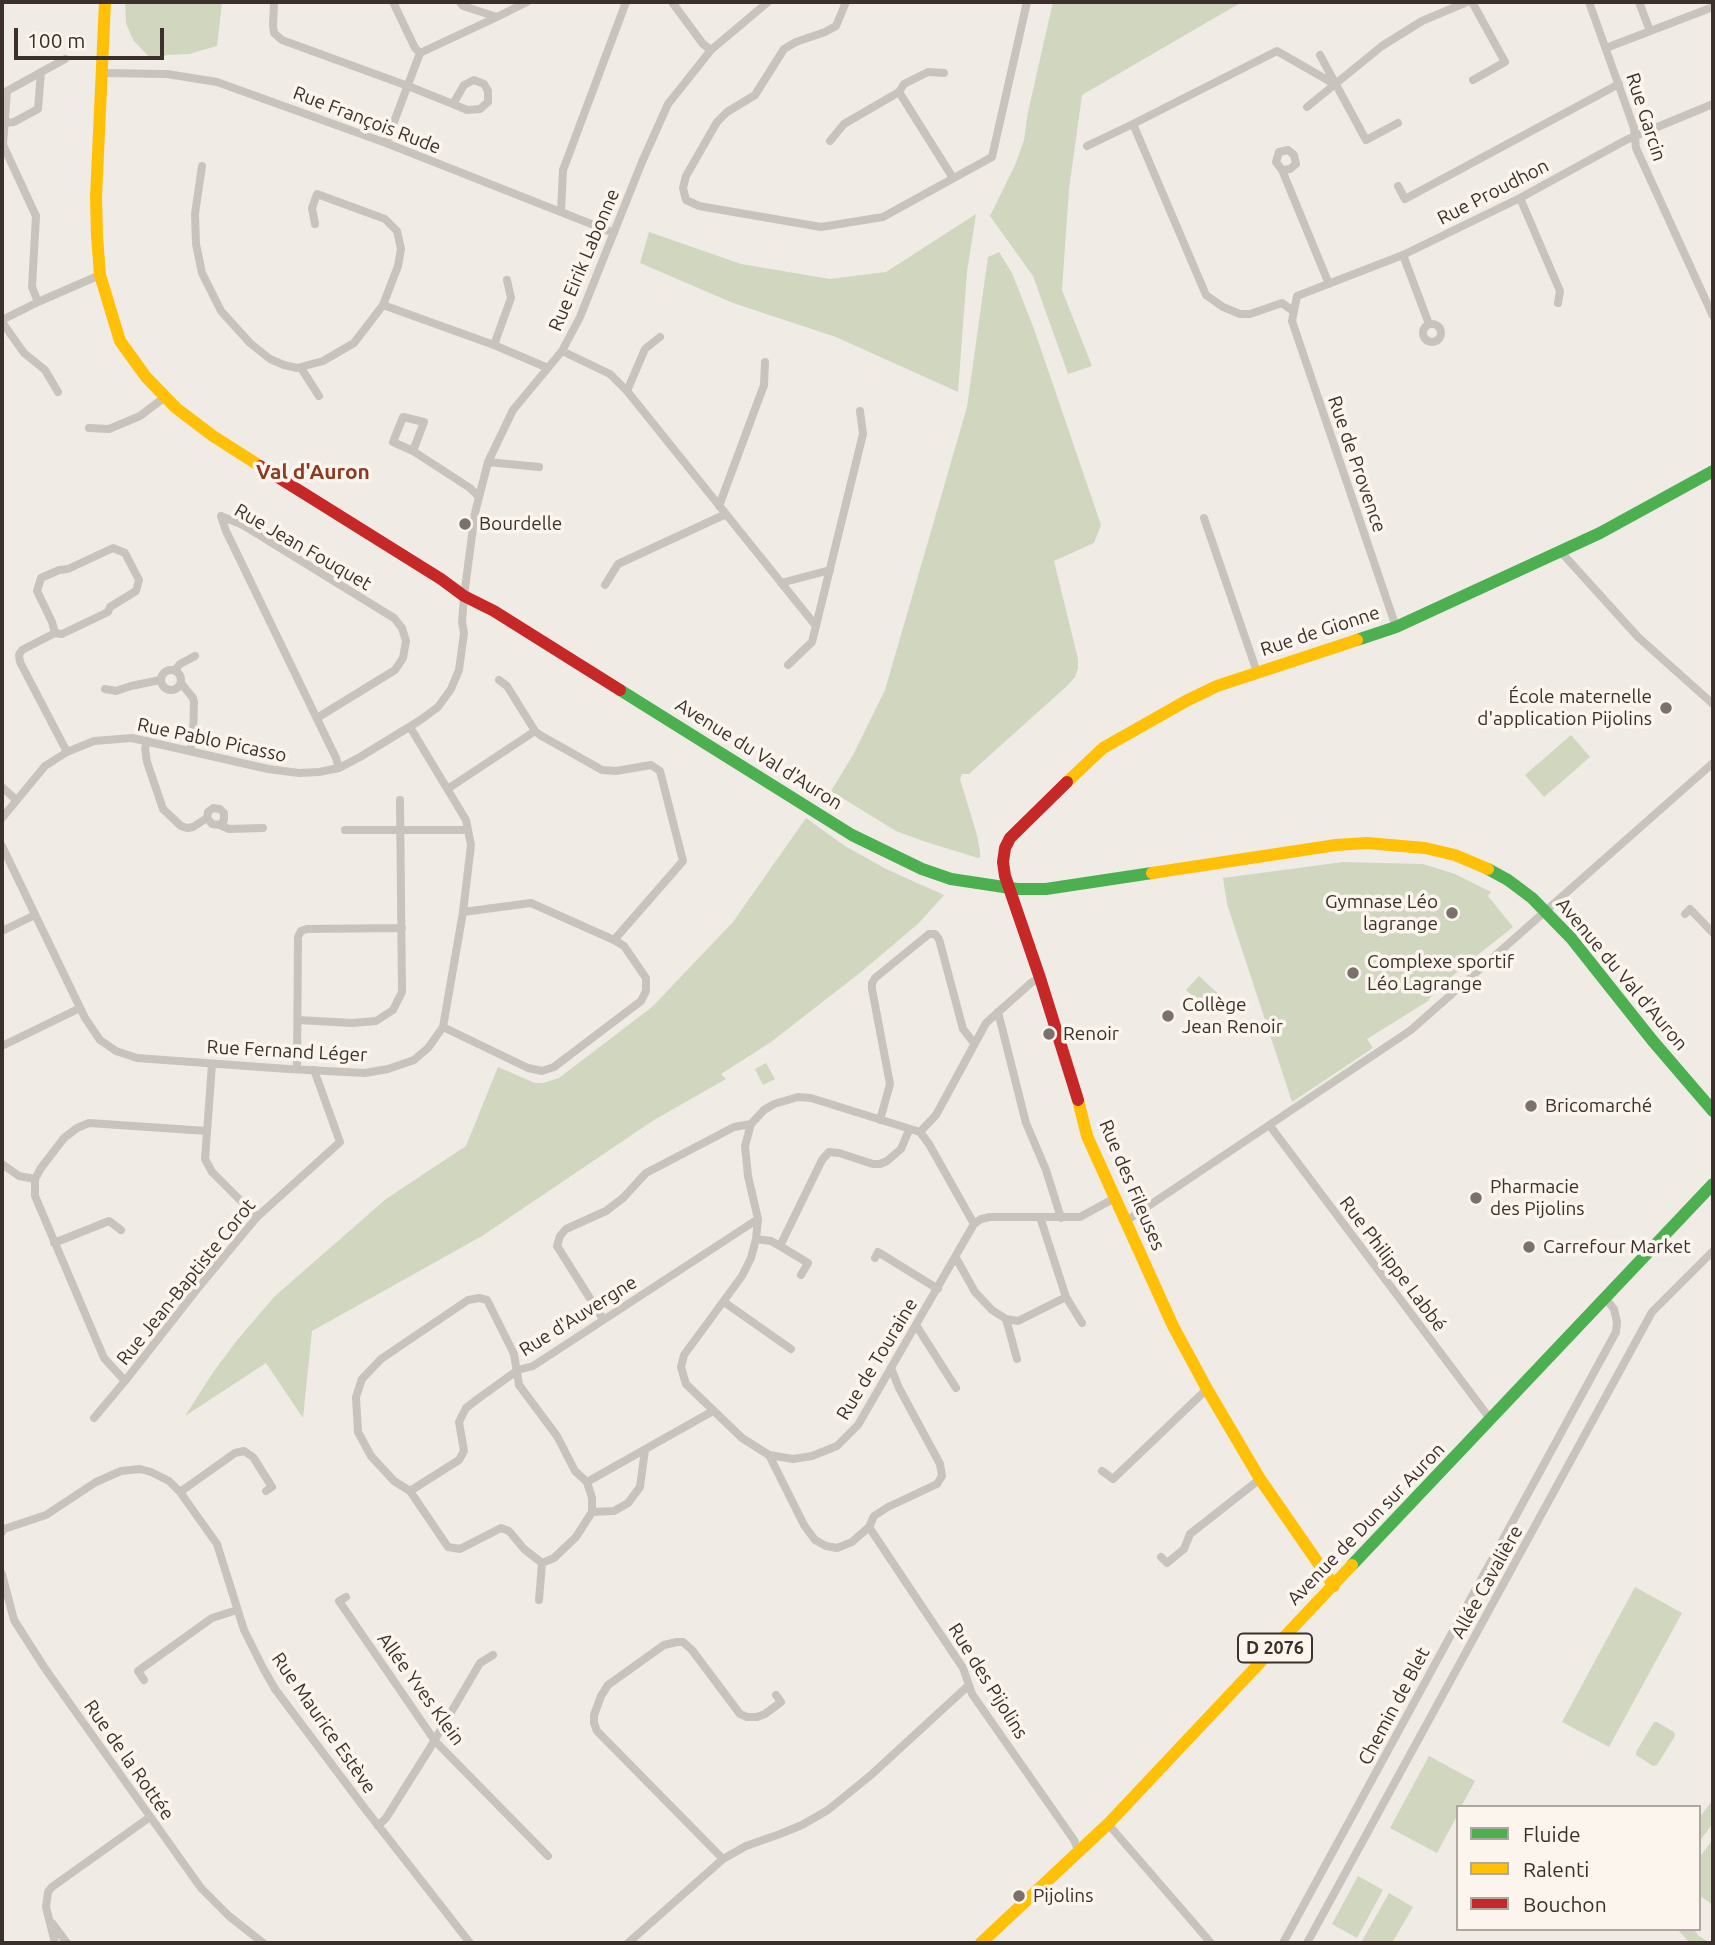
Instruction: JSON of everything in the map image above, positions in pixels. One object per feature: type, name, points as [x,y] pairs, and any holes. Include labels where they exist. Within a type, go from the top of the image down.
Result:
[{"type":"street","name":"Avenue du Val d'Auron","points":[[105,2],[96,197],[100,275],[120,341],[146,377],[165,397],[213,436],[464,596],[506,619],[852,835],[922,869],[951,878],[1010,888],[1046,889],[1336,845],[1367,843],[1425,848],[1455,855],[1482,866],[1508,880],[1532,898],[1571,938],[1652,1040],[1713,1111]]},
{"type":"street","points":[[274,2],[274,33],[282,40],[467,110],[480,109],[488,102],[488,91],[484,84],[474,80],[464,85],[453,104]]},
{"type":"street","points":[[393,2],[420,53]]},
{"type":"street","points":[[460,2],[463,6],[497,17]]},
{"type":"street","points":[[386,143],[420,53],[527,2]]},
{"type":"street","points":[[561,212],[563,170],[626,2]]},
{"type":"street","points":[[672,2],[703,44],[711,50]]},
{"type":"street","name":"Rue Eirik Labonne","points":[[464,596],[478,496],[488,461],[513,410],[562,351],[580,317],[668,104],[711,50],[768,2]]},
{"type":"street","points":[[846,2],[836,26],[784,49],[755,95],[727,112],[718,122],[686,176],[683,188],[686,200],[699,206],[821,227],[883,217],[992,157],[1027,2]]},
{"type":"street","points":[[1307,107],[1382,46],[1422,21],[1469,2],[1505,56],[1505,62],[1473,80]]},
{"type":"street","name":"Rue Garcin","points":[[1589,2],[1634,128],[1636,148],[1713,316]]},
{"type":"street","points":[[1639,2],[1650,31]]},
{"type":"street","points":[[1606,48],[1713,8]]},
{"type":"street","points":[[1087,146],[1277,51],[1336,85]]},
{"type":"street","points":[[1320,55],[1366,140],[1398,123]]},
{"type":"street","points":[[38,302],[32,287],[36,216],[3,145],[7,91],[65,59]]},
{"type":"street","points":[[5,123],[15,122],[38,109],[41,72]]},
{"type":"street","points":[[830,141],[844,124],[899,92],[904,84],[928,72],[944,73]]},
{"type":"street","name":"Rue François Rude","points":[[102,73],[167,74],[217,82],[386,143],[614,233]]},
{"type":"street","points":[[1398,186],[1405,199],[1619,83]]},
{"type":"street","points":[[899,92],[953,178]]},
{"type":"street","name":"Rue Proudhon","points":[[1293,310],[1297,296],[1403,256],[1520,198],[1635,136],[1713,104]]},
{"type":"street","points":[[1133,124],[1206,295],[1223,307],[1240,314],[1250,314],[1282,303],[1293,310]]},
{"type":"street","points":[[202,166],[195,214],[196,244],[202,273],[209,289],[221,311],[250,343],[277,362],[297,368],[323,361],[355,343],[383,306],[401,249],[397,231],[385,219],[317,194],[312,208],[315,223]]},
{"type":"street","points":[[1282,170],[1329,284]]},
{"type":"street","points":[[1520,198],[1560,291],[1558,303]]},
{"type":"street","points":[[1403,256],[1429,324]]},
{"type":"street","points":[[58,392],[45,370],[24,354],[2,321],[100,275]]},
{"type":"street","points":[[494,345],[510,298],[507,280]]},
{"type":"street","points":[[383,306],[494,345],[548,368]]},
{"type":"street","name":"Rue de Provence","points":[[1293,310],[1292,321],[1396,627]]},
{"type":"street","points":[[627,391],[645,349],[660,337]]},
{"type":"street","points":[[562,351],[610,374],[627,391],[816,626]]},
{"type":"street","points":[[719,506],[764,385],[765,362]]},
{"type":"street","points":[[302,368],[319,396]]},
{"type":"street","points":[[89,428],[108,429],[121,424],[140,416],[165,397]]},
{"type":"street","points":[[788,665],[811,642],[816,626],[863,434],[860,411]]},
{"type":"street","points":[[413,452],[424,422],[403,417],[393,442],[470,488],[478,496]]},
{"type":"street","points":[[488,461],[538,467]]},
{"type":"street","name":"Rue de Gionne","points":[[1010,888],[1003,862],[1007,843],[1102,748],[1217,685],[1396,627],[1600,533],[1713,471]]},
{"type":"street","points":[[605,585],[618,564],[726,514]]},
{"type":"street","name":"Rue Jean Fouquet","points":[[317,718],[395,670],[403,658],[406,641],[402,628],[394,618],[243,525],[221,516],[336,758],[338,768]]},
{"type":"street","points":[[1204,518],[1256,672]]},
{"type":"street","points":[[55,633],[37,591],[41,578],[113,548],[125,553],[139,580],[136,591],[110,607],[108,612],[62,634],[55,633],[22,650],[19,655],[20,662],[67,752]]},
{"type":"street","points":[[1560,552],[1639,637],[1713,704]]},
{"type":"street","points":[[781,583],[830,570]]},
{"type":"street","name":"Rue Pablo Picasso","points":[[2,818],[45,766],[82,745],[104,740],[132,738],[286,772],[319,772],[338,768],[438,707],[451,689],[459,670],[464,633],[464,596]]},
{"type":"street","points":[[105,689],[116,691],[160,680],[165,671],[174,670],[195,656]]},
{"type":"street","points":[[174,670],[180,674],[181,683],[194,702],[190,751]]},
{"type":"street","points":[[160,680],[163,687],[169,690],[176,689],[181,683]]},
{"type":"street","points":[[499,680],[507,686],[540,736],[602,770],[616,772],[651,765],[660,771],[683,861],[614,940]]},
{"type":"street","name":"Rue Fernand Léger","points":[[2,846],[80,1008],[100,1040],[116,1051],[137,1058],[212,1064],[365,1073],[388,1069],[414,1060],[428,1048],[443,1027],[463,912],[471,845],[466,820],[410,726]]},
{"type":"street","points":[[449,788],[536,731]]},
{"type":"street","points":[[147,741],[147,762],[163,809],[181,826],[187,828],[207,818],[208,812],[214,808],[220,808],[224,813],[224,820],[220,825]]},
{"type":"street","points":[[1126,1221],[1411,1030],[1713,763]]},
{"type":"street","points":[[2,787],[16,800]]},
{"type":"street","points":[[298,1020],[352,1023],[376,1021],[393,1010],[402,992],[400,800]]},
{"type":"street","points":[[207,818],[212,824],[229,828],[263,828]]},
{"type":"street","points":[[345,830],[468,830]]},
{"type":"street","name":"Rue des Fileuses","points":[[1010,888],[1087,1136],[1173,1326],[1260,1479],[1334,1586]]},
{"type":"street","points":[[443,1027],[528,1069],[542,1071],[554,1067],[641,1001],[646,991],[646,978],[624,946],[531,903],[463,912]]},
{"type":"street","points":[[1685,914],[1690,909],[1713,933]]},
{"type":"street","points":[[2,931],[34,915]]},
{"type":"street","points":[[297,1069],[301,932],[307,929],[402,928]]},
{"type":"street","points":[[880,1120],[890,1084],[872,983],[929,934],[935,934],[939,939],[963,1030],[974,1043]]},
{"type":"street","points":[[920,1132],[936,1115],[986,1023],[1040,978]]},
{"type":"street","points":[[2,1046],[80,1008]]},
{"type":"street","points":[[998,1012],[1026,1123],[1046,1170],[1061,1218]]},
{"type":"street","points":[[212,1064],[205,1159],[212,1172],[257,1217]]},
{"type":"street","name":"Rue Jean-Baptiste Corot","points":[[94,1418],[257,1217],[340,1142],[314,1070]]},
{"type":"street","points":[[891,1368],[940,1464],[942,1476],[937,1484],[874,1516],[869,1527],[852,1542],[837,1548],[815,1540],[804,1525],[769,1455],[742,1438],[686,1384],[681,1367],[684,1355],[743,1276],[751,1258],[758,1219],[745,1146],[751,1124],[764,1110],[798,1097],[811,1098],[920,1132],[974,1224],[990,1217],[1080,1217],[1115,1198]]},
{"type":"street","points":[[2,1164],[19,1176],[35,1179],[64,1138],[76,1128],[89,1123],[207,1131]]},
{"type":"street","points":[[603,1319],[557,1246],[560,1236],[566,1229],[606,1211],[623,1198],[646,1173],[734,1128],[751,1124]]},
{"type":"street","name":"Rue Philippe Labbé","points":[[1270,1126],[1491,1420]]},
{"type":"street","points":[[780,1246],[825,1155],[834,1152],[880,1164],[901,1149],[909,1130]]},
{"type":"street","name":"Rue Jean-Baptiste Corot","points":[[35,1179],[35,1196],[104,1358],[125,1381]]},
{"type":"street","name":"Avenue de Dun sur Auron","points":[[981,1943],[1108,1824],[1713,1184]]},
{"type":"street","points":[[1040,1217],[1066,1297],[1082,1322]]},
{"type":"street","name":"Rue d'Auvergne","points":[[542,1563],[524,1549],[509,1531],[501,1528],[460,1549],[448,1547],[410,1491],[394,1481],[371,1457],[358,1432],[356,1396],[362,1379],[382,1359],[468,1300],[479,1298],[487,1300],[514,1354],[518,1370],[533,1366],[758,1219]]},
{"type":"street","points":[[54,1243],[109,1221],[121,1230]]},
{"type":"street","name":"Rue de Touraine","points":[[769,1455],[793,1459],[812,1455],[837,1446],[858,1425],[974,1224]]},
{"type":"street","points":[[756,1239],[771,1241],[808,1263],[801,1275]]},
{"type":"street","name":"Allée Cavalière","points":[[1307,1943],[1652,1312],[1713,1251]]},
{"type":"street","points":[[875,1258],[878,1252],[938,1289]]},
{"type":"street","points":[[956,1258],[975,1292],[992,1310],[1006,1319],[1018,1321],[1066,1297]]},
{"type":"street","name":"Chemin de Blet","points":[[1283,1943],[1616,1332],[1614,1309],[1606,1299]]},
{"type":"street","points":[[724,1302],[791,1349]]},
{"type":"street","points":[[1006,1319],[1017,1359]]},
{"type":"street","points":[[916,1325],[956,1388]]},
{"type":"street","points":[[518,1370],[519,1385],[557,1436],[575,1471],[587,1482],[592,1498],[592,1512],[576,1537],[554,1558],[542,1563],[539,1600]]},
{"type":"street","points":[[410,1491],[459,1460],[464,1451],[459,1422],[466,1408],[518,1370]]},
{"type":"street","points":[[1102,1471],[1113,1479],[1207,1389]]},
{"type":"street","points":[[587,1482],[713,1411]]},
{"type":"street","points":[[592,1512],[614,1511],[628,1503],[640,1487],[645,1450]]},
{"type":"street","points":[[180,1492],[235,1453],[244,1451],[253,1457],[272,1487],[266,1491]]},
{"type":"street","name":"Rue Maurice Estève","points":[[3,1530],[46,1515],[96,1482],[121,1471],[140,1469],[169,1481],[217,1544],[244,1630],[275,1689],[470,1943]]},
{"type":"street","points":[[1161,1557],[1167,1563],[1184,1549],[1189,1534],[1260,1479]]},
{"type":"street","name":"Rue des Pijolins","points":[[869,1527],[962,1668],[972,1694],[1079,1852]]},
{"type":"street","name":"Rue de la Rottée","points":[[2,1574],[14,1620],[150,1817],[201,1888],[229,1916],[263,1943]]},
{"type":"street","name":"Allée Yves Klein","points":[[346,1597],[339,1601],[435,1741],[548,1856]]},
{"type":"street","points":[[144,1679],[138,1671],[212,1618],[237,1610]]},
{"type":"street","points":[[723,1859],[597,1731],[593,1723],[594,1716],[608,1685],[664,1645],[677,1642],[683,1642],[692,1650],[740,1714],[747,1717],[765,1714],[782,1702],[776,1695]]},
{"type":"street","points":[[378,1826],[386,1818],[435,1741],[480,1663],[493,1655]]},
{"type":"street","points":[[628,1943],[723,1859],[746,1846],[802,1825],[828,1810],[871,1775],[969,1685]]},
{"type":"street","points":[[55,1943],[48,1918],[47,1899],[52,1887],[150,1817]]},
{"type":"street","points":[[1108,1824],[1211,1943]]},
{"type":"street","points":[[48,1918],[67,1943]]},
{"type":"green space","points":[[125,2],[222,2],[217,46],[152,60],[130,33],[126,23]]},
{"type":"green space","points":[[1053,2],[1242,2],[1082,95],[1069,189],[1062,290],[1092,366],[1068,374],[1033,276],[990,216],[1024,140]]},
{"type":"green space","points":[[976,214],[967,272],[958,392],[836,337],[733,303],[640,263],[649,232],[741,264],[830,279],[886,272]]},
{"type":"green space","points":[[999,252],[1012,273],[1034,329],[1101,525],[1094,543],[1054,561],[1078,659],[1075,677],[969,774],[962,774],[960,779],[977,835],[980,852],[978,858],[896,831],[831,791],[853,755],[885,690],[967,407],[988,257]]},
{"type":"green space","points":[[1571,735],[1590,757],[1544,797],[1525,775]]},
{"type":"green space","points":[[806,818],[845,846],[886,869],[944,895],[919,923],[861,972],[771,1042],[721,1074],[726,1079],[654,1120],[482,1236],[312,1331],[303,1418],[266,1363],[185,1416],[238,1339],[275,1296],[386,1199],[466,1146],[498,1067],[535,1083],[559,1078],[652,1007],[733,922]]},
{"type":"green space","name":"Complexe sportif Léo Lagrange","points":[[1343,862],[1423,864],[1455,874],[1491,892],[1488,896],[1513,927],[1436,990],[1428,1001],[1367,1039],[1373,1048],[1292,1102],[1227,904],[1223,878]]},
{"type":"green space","points":[[1199,976],[1226,1001],[1212,1015],[1186,990]]},
{"type":"green space","points":[[766,1063],[775,1079],[763,1085],[755,1069]]},
{"type":"green space","points":[[1635,1587],[1682,1613],[1609,1747],[1562,1722]]},
{"type":"green space","points":[[1654,1722],[1674,1732],[1675,1736],[1657,1765],[1653,1766],[1636,1755],[1636,1752]]},
{"type":"green space","points":[[1429,1756],[1475,1781],[1462,1805],[1456,1805],[1456,1818],[1437,1853],[1390,1828]]},
{"type":"green space","points":[[1713,1800],[1713,1823],[1701,1839],[1701,1815]]},
{"type":"green space","points":[[1713,1839],[1713,1905],[1701,1896],[1701,1855]]},
{"type":"green space","points":[[1358,1876],[1383,1890],[1357,1938],[1332,1924]]},
{"type":"green space","points":[[1389,1893],[1413,1907],[1392,1943],[1362,1941]]},
{"type":"green space","points":[[1679,1931],[1695,1931],[1710,1943],[1690,1943]]},
{"type":"traffic: fast","points":[[1357,640],[1396,627],[1600,533],[1713,471]]},
{"type":"traffic: fast","points":[[620,690],[852,835],[922,869],[951,879],[1017,889],[1046,889],[1152,873]]},
{"type":"traffic: fast","points":[[1488,869],[1532,898],[1571,938],[1652,1040],[1713,1111]]},
{"type":"traffic: fast","points":[[1352,1565],[1713,1184]]},
{"type":"traffic: slow","points":[[105,2],[96,197],[97,236],[100,275],[120,341],[146,377],[176,408],[260,466]]},
{"type":"traffic: slow","points":[[1067,782],[1103,748],[1186,701],[1217,686],[1357,640]]},
{"type":"traffic: slow","points":[[1152,873],[1336,845],[1367,843],[1425,848],[1455,855],[1488,869]]},
{"type":"traffic: slow","points":[[1078,1100],[1087,1136],[1173,1326],[1260,1479],[1334,1586]]},
{"type":"traffic: slow","points":[[981,1943],[1108,1824],[1352,1565]]},
{"type":"traffic: jam","points":[[260,466],[464,596],[494,611],[620,690]]},
{"type":"traffic: jam","points":[[1067,782],[1010,838],[1003,862],[1005,876],[1078,1100]]},
{"type":"place","name":"Bourdelle","points":[[465,524]]},
{"type":"place","name":"École maternelle d'application Pijolins","points":[[1666,708]]},
{"type":"place","name":"Gymnase Léo lagrange","points":[[1452,913]]},
{"type":"place","name":"Complexe sportif Léo Lagrange","points":[[1353,973]]},
{"type":"place","name":"Collège Jean Renoir","points":[[1168,1016]]},
{"type":"place","name":"Renoir","points":[[1049,1034]]},
{"type":"place","name":"Bricomarché","points":[[1531,1106]]},
{"type":"place","name":"Pharmacie des Pijolins","points":[[1476,1198]]},
{"type":"place","name":"Carrefour Market","points":[[1529,1247]]},
{"type":"place","name":"Pijolins","points":[[1019,1896]]},
{"type":"district","name":"Val d'Auron","points":[[313,472]]}]
